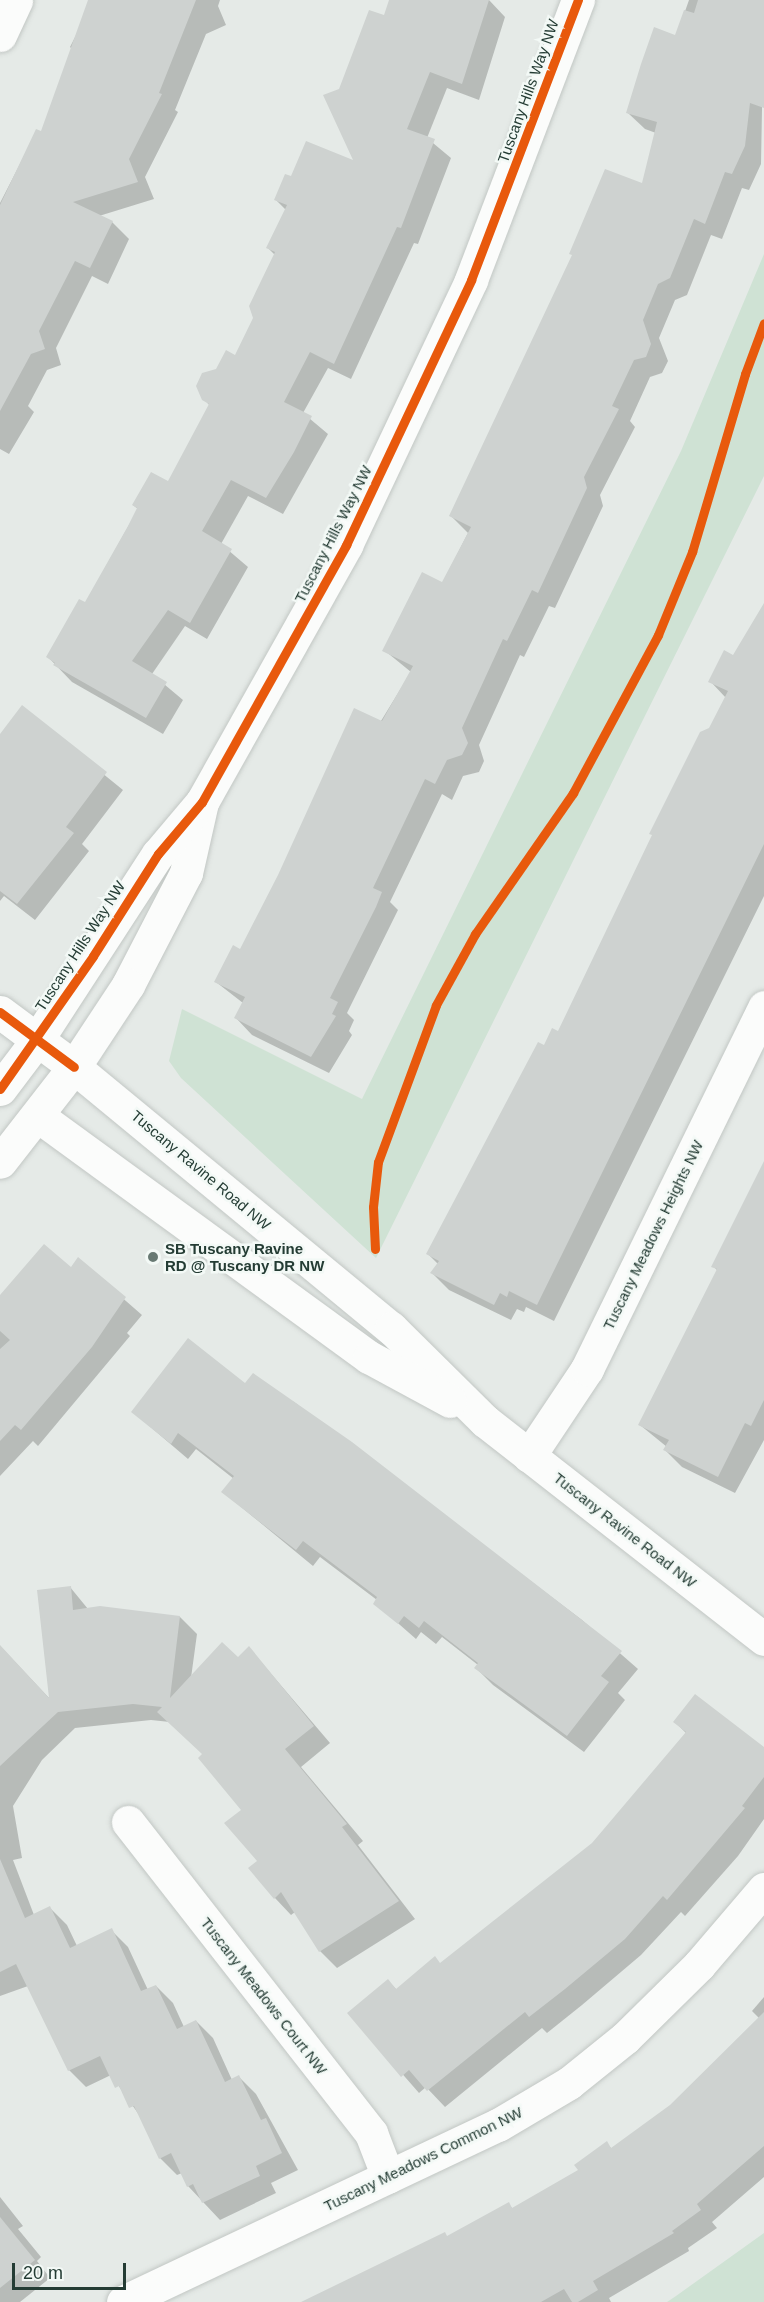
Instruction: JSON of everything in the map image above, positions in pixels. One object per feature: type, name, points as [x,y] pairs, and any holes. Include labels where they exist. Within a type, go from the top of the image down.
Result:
[{"type":"street","points":[[0,35],[16,0]]},
{"type":"street","name":"Tuscany Hills Way NW","points":[[1,1086],[37,1040],[158,854],[202,802],[282,665],[411,414],[518,165],[578,0]]},
{"type":"street","name":"Tuscany Hills Way NW","points":[[0,1162],[38,1116],[128,986],[186,873],[202,802]]},
{"type":"street","name":"Tuscany Meadows Heights NW","points":[[529,1456],[587,1369],[764,1008]]},
{"type":"street","name":"Tuscany Ravine Road NW","points":[[0,1012],[74,1066],[391,1328],[485,1421],[764,1639]]},
{"type":"street","name":"Tuscany Ravine Road NW","points":[[1,1086],[38,1116],[369,1357],[485,1421]]},
{"type":"street","name":"Tuscany Meadows Court NW","points":[[128,1822],[371,2133],[388,2176]]},
{"type":"street","name":"Tuscany Meadows Common NW","points":[[123,2302],[498,2125],[569,2083],[625,2038],[699,1965],[764,1888]]},
{"type":"green space","points":[[764,254],[764,476],[376,1258],[181,1078],[169,1061],[182,1009],[362,1099],[681,451]]},
{"type":"green space","points":[[764,2233],[764,2302],[667,2302],[676,2296]]},
{"type":"building","points":[[88,0],[196,0],[159,93],[162,94],[129,159],[138,182],[73,202],[113,221],[90,268],[75,261],[39,331],[45,349],[31,354],[0,411],[0,205],[36,129],[41,131]]},
{"type":"building","points":[[389,0],[489,0],[462,84],[430,72],[407,129],[435,139],[401,228],[397,227],[334,364],[310,352],[284,402],[312,416],[294,452],[266,498],[231,480],[202,531],[232,549],[190,623],[168,610],[132,661],[167,682],[146,718],[53,665],[55,663],[46,657],[79,599],[85,602],[128,526],[137,508],[132,505],[151,472],[168,481],[209,404],[202,400],[196,386],[202,373],[216,369],[226,350],[235,355],[253,318],[249,306],[275,252],[266,248],[287,205],[274,200],[285,174],[291,176],[306,141],[353,160],[323,95],[339,89],[369,10],[384,15]]},
{"type":"building","points":[[698,0],[764,0],[764,108],[750,103],[745,146],[732,174],[725,172],[705,224],[694,219],[670,278],[658,284],[643,320],[651,344],[646,357],[634,360],[612,406],[619,409],[584,477],[587,488],[538,593],[532,590],[507,641],[503,639],[462,728],[468,743],[462,755],[447,760],[435,784],[425,779],[373,888],[382,892],[376,907],[330,998],[338,1002],[332,1014],[336,1016],[311,1057],[234,1018],[245,997],[214,982],[233,945],[240,949],[278,875],[354,708],[382,721],[413,666],[382,651],[422,572],[442,582],[471,527],[449,516],[572,255],[569,254],[605,169],[642,183],[657,122],[626,113],[654,27],[675,35],[684,10],[694,13]]},
{"type":"building","points":[[764,603],[764,844],[537,1305],[509,1291],[507,1297],[500,1293],[494,1305],[430,1273],[439,1261],[426,1254],[538,1042],[544,1045],[552,1028],[558,1031],[652,835],[649,834],[700,732],[709,728],[728,691],[708,682],[724,650],[733,655]]},
{"type":"building","points":[[22,705],[107,772],[66,827],[74,833],[17,904],[0,891],[0,734]]},
{"type":"building","points":[[764,1161],[764,1400],[751,1426],[745,1423],[718,1477],[663,1450],[669,1440],[638,1425],[717,1269],[711,1267]]},
{"type":"building","points":[[44,1244],[71,1267],[78,1257],[126,1297],[92,1347],[21,1430],[15,1425],[0,1441],[0,1349],[10,1340],[0,1331],[0,1295]]},
{"type":"building","points":[[188,1338],[245,1383],[253,1373],[352,1442],[622,1651],[601,1676],[609,1682],[567,1736],[474,1668],[478,1663],[424,1621],[419,1628],[404,1616],[398,1624],[373,1604],[377,1597],[303,1541],[296,1550],[221,1492],[234,1476],[178,1433],[171,1444],[131,1412]]},
{"type":"building","points":[[71,1586],[73,1610],[100,1606],[180,1616],[170,1698],[222,1642],[238,1657],[249,1646],[314,1726],[285,1749],[347,1824],[342,1827],[399,1901],[319,1952],[281,1892],[274,1899],[248,1868],[257,1861],[224,1823],[241,1810],[198,1758],[202,1754],[157,1712],[162,1707],[133,1704],[58,1712],[0,1766],[0,1645],[49,1698],[37,1590]]},
{"type":"building","points":[[695,1694],[764,1747],[764,1777],[742,1806],[745,1808],[667,1900],[663,1896],[625,1939],[565,1989],[529,2017],[525,2012],[427,2091],[409,2070],[401,2077],[347,2013],[388,1979],[396,1989],[435,1956],[440,1963],[592,1843],[686,1732],[673,1722]]},
{"type":"building","points":[[0,1859],[25,1918],[50,1906],[70,1948],[112,1928],[141,1991],[156,1985],[177,2029],[196,2020],[225,2082],[239,2075],[261,2120],[266,2118],[282,2153],[256,2166],[260,2176],[202,2203],[193,2184],[187,2187],[171,2153],[159,2159],[134,2106],[129,2108],[119,2086],[115,2088],[100,2056],[68,2071],[16,1964],[0,1972]]},
{"type":"building","points":[[764,2012],[764,2146],[697,2204],[701,2210],[672,2231],[674,2233],[593,2281],[598,2290],[578,2302],[572,2302],[564,2289],[541,2302],[301,2302],[445,2232],[447,2236],[509,2202],[512,2208],[578,2170],[574,2165],[607,2141],[611,2148],[670,2105]]},
{"type":"building","points":[[0,2217],[35,2260],[0,2288]]},
{"type":"cycle path","points":[[0,1089],[93,956],[158,854],[202,802],[346,545],[471,280],[578,0]]},
{"type":"cycle path","points":[[375,1249],[373,1207],[378,1162],[436,1005],[475,934],[573,793],[658,635],[692,552],[745,374],[764,323]]},
{"type":"cycle path","points":[[0,1012],[74,1067]]},
{"type":"place","name":"SB Tuscany Ravine RD @ Tuscany DR NW","points":[[153,1257]]}]
